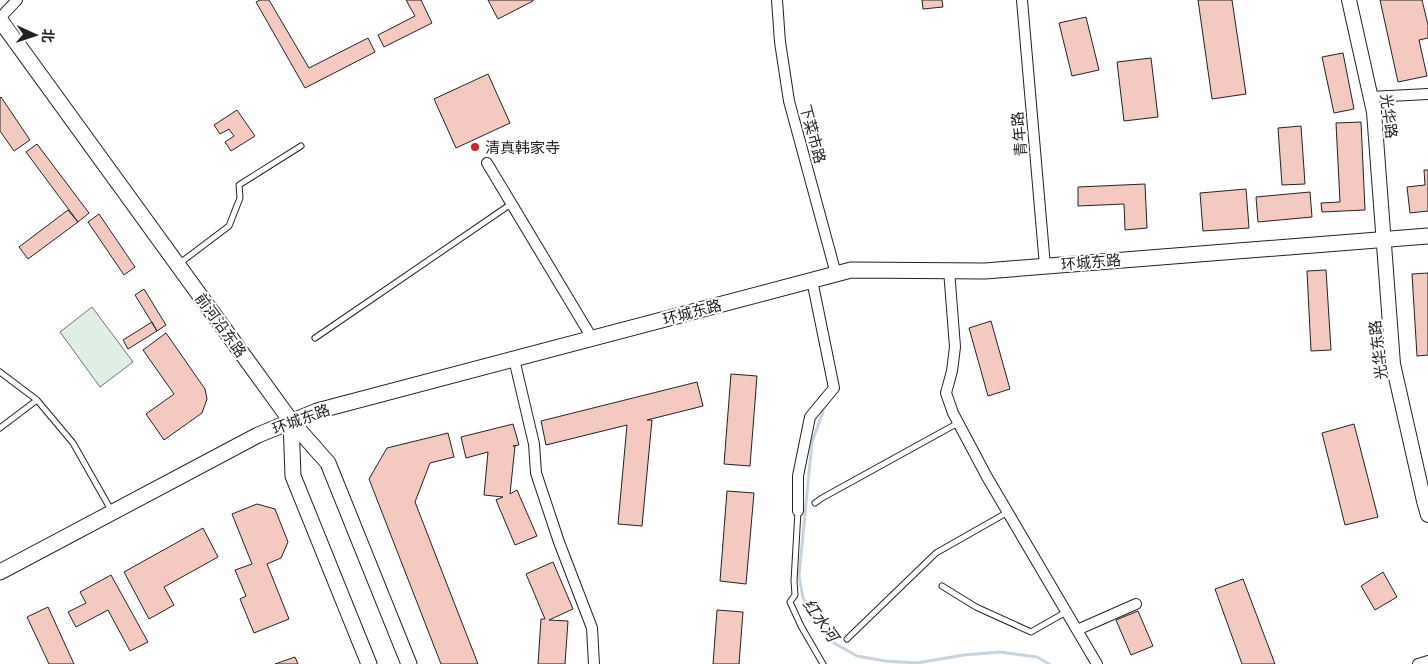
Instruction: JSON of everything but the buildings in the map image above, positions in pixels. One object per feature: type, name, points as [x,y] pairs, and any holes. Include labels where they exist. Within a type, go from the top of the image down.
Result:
[{"type":"main road","name":"光华路","points":[[1348,0],[1374,112],[1384,238]]},
{"type":"main road","name":"前河沿东路","points":[[0,19],[291,421],[328,463],[408,664]]},
{"type":"main road","name":"环城东路","points":[[0,572],[258,435],[317,411],[851,270],[985,271],[1428,236]]},
{"type":"main road","name":"光华东路","points":[[1384,238],[1393,364],[1428,515]]},
{"type":"main road","points":[[291,421],[293,476],[369,664]]},
{"type":"street","points":[[0,19],[17,0]]},
{"type":"street","name":"下菜市路","points":[[777,0],[780,42],[789,101],[836,274]]},
{"type":"street","name":"青年路","points":[[1022,0],[1045,266]]},
{"type":"street","points":[[1370,98],[1428,94]]},
{"type":"street","points":[[487,163],[592,338]]},
{"type":"street","points":[[949,270],[955,347],[952,371],[946,393],[953,413],[1008,512],[1097,664]]},
{"type":"street","points":[[798,511],[798,476],[810,417],[834,388],[812,280]]},
{"type":"street","points":[[514,359],[534,444],[536,473],[559,542],[592,628],[594,664]]},
{"type":"street","points":[[1077,630],[1136,604]]},
{"type":"street","points":[[1418,664],[1428,661]]},
{"type":"lane","points":[[178,265],[229,226],[240,198],[239,185],[301,146]]},
{"type":"lane","points":[[314,338],[511,204]]},
{"type":"lane","points":[[0,372],[37,400],[72,443],[112,513]]},
{"type":"lane","points":[[0,428],[37,400]]},
{"type":"lane","points":[[815,503],[958,423]]},
{"type":"lane","points":[[798,511],[795,595],[790,602],[801,626],[824,664]]},
{"type":"lane","points":[[846,639],[936,554],[1008,512]]},
{"type":"lane","points":[[942,586],[976,607],[1031,632],[1066,612]]},
{"type":"green space","points":[[92,307],[133,362],[100,387],[60,332]]},
{"type":"waterway","name":"红水河","points":[[823,412],[812,442],[799,576],[803,598],[834,643],[857,656],[885,661],[917,663],[964,655],[1000,652],[1037,657],[1049,664]]},
{"type":"place","name":"清真韩家寺","points":[[475,147]]}]
